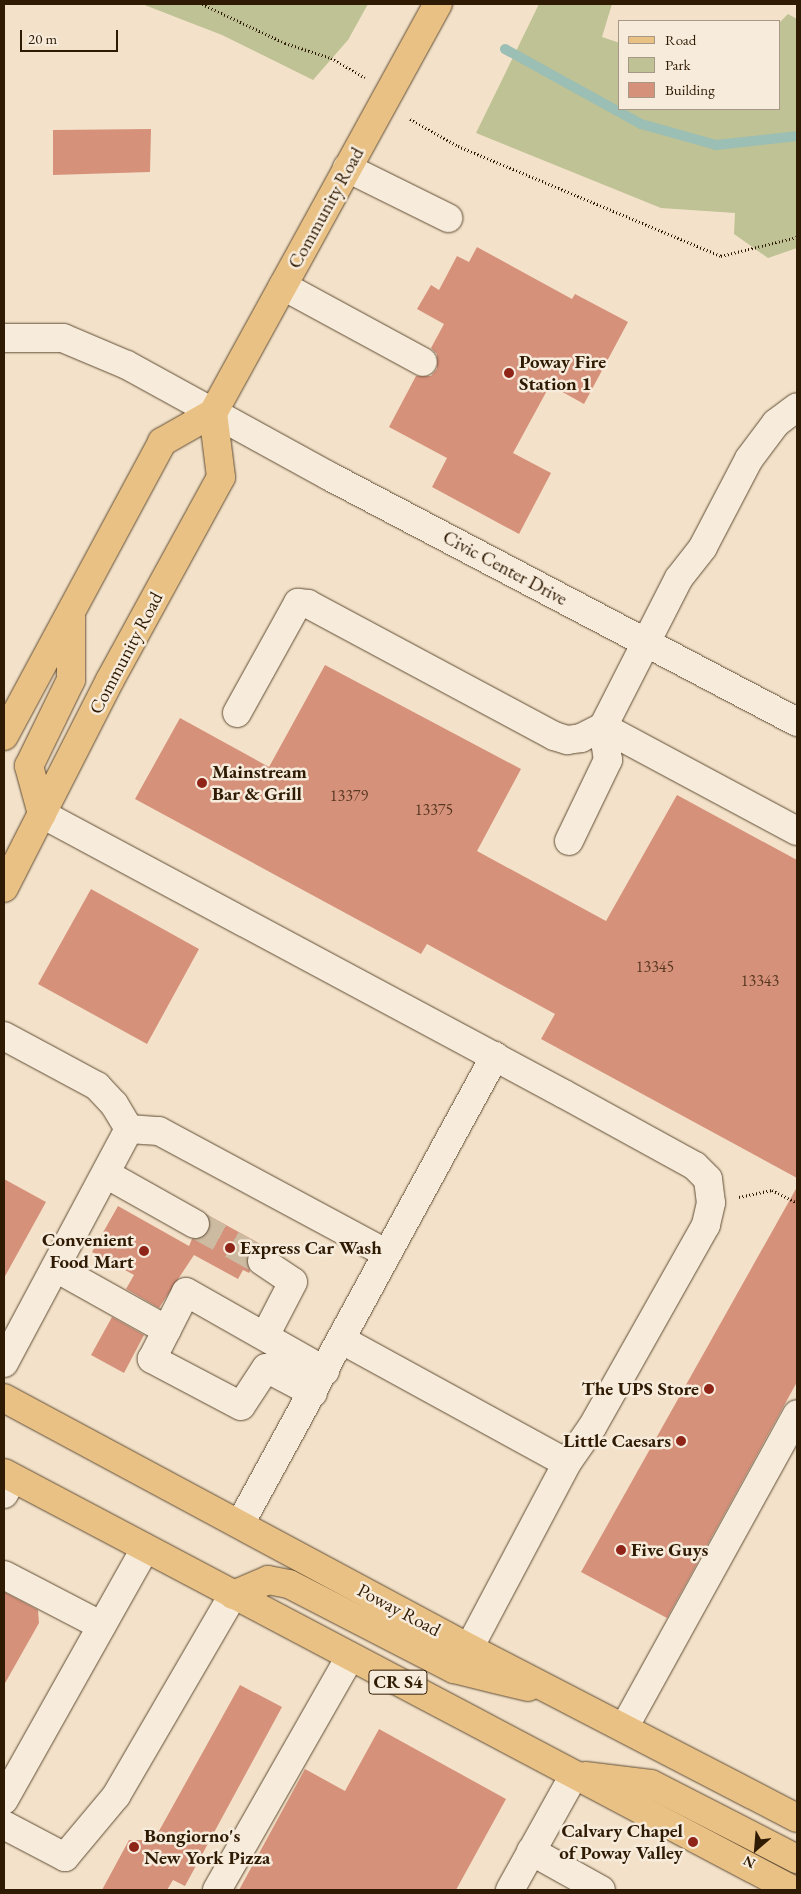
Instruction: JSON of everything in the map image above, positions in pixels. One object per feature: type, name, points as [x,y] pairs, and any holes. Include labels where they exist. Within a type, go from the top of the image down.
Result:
[{"type":"main road","name":"Community Road","points":[[4,888],[110,680],[222,477],[213,413],[438,4]]},
{"type":"main road","points":[[4,736],[12,710],[71,610],[162,442],[213,413]]},
{"type":"main road","points":[[42,814],[29,766],[71,680],[71,610]]},
{"type":"main road","name":"Poway Road","points":[[4,1398],[469,1648],[625,1726],[797,1818]]},
{"type":"main road","name":"CR S4","points":[[7,1482],[145,1549],[793,1890]]},
{"type":"main road","points":[[233,1595],[268,1580],[289,1584],[454,1669],[479,1678],[558,1692]]},
{"type":"main road","points":[[574,1774],[651,1784],[797,1859]]},
{"type":"street","points":[[347,168],[448,218]]},
{"type":"street","points":[[283,286],[424,362]]},
{"type":"street","name":"Civic Center Drive","points":[[4,338],[45,337],[80,344],[127,365],[213,413],[797,722]]},
{"type":"street","points":[[569,841],[608,760],[603,727],[645,641],[679,578],[703,547],[749,459],[776,423],[797,407]]},
{"type":"street","points":[[237,712],[298,603],[308,604],[554,736],[567,740],[581,738],[603,727]]},
{"type":"street","points":[[603,727],[797,831]]},
{"type":"street","points":[[42,814],[495,1056],[695,1166],[708,1179],[711,1203],[706,1225],[592,1427],[567,1462],[469,1648]]},
{"type":"street","points":[[4,1036],[97,1086],[114,1104],[129,1129]]},
{"type":"street","points":[[240,1524],[342,1340],[495,1056]]},
{"type":"street","points":[[129,1129],[159,1131],[388,1254]]},
{"type":"street","points":[[4,1363],[129,1129]]},
{"type":"street","points":[[106,1174],[195,1224]]},
{"type":"street","points":[[262,1261],[293,1282],[265,1336]]},
{"type":"street","points":[[56,1268],[167,1330]]},
{"type":"street","points":[[186,1292],[265,1336],[319,1382],[266,1368],[241,1406],[152,1359],[186,1292]]},
{"type":"street","points":[[342,1340],[567,1462]]},
{"type":"street","points":[[625,1726],[797,1414]]},
{"type":"street","points":[[4,1800],[145,1549]]},
{"type":"street","points":[[4,1575],[102,1626]]},
{"type":"street","points":[[4,1825],[65,1857],[116,1796],[233,1595]]},
{"type":"street","points":[[217,1890],[350,1657]]},
{"type":"street","points":[[510,1890],[574,1774]]},
{"type":"street","points":[[531,1851],[601,1890]]},
{"type":"path","points":[[202,4],[285,43],[331,58],[386,98],[458,146],[721,256],[797,237]]},
{"type":"path","points":[[711,1203],[772,1190],[797,1203]]},
{"type":"green space","points":[[142,4],[368,4],[348,40],[313,80],[222,35]]},
{"type":"green space","points":[[539,4],[612,4],[602,37],[618,42],[618,110],[781,110],[781,21],[788,14],[797,19],[797,248],[768,258],[734,234],[735,213],[661,208],[476,133]]},
{"type":"building","points":[[151,129],[150,172],[53,175],[53,130]]},
{"type":"building","name":"Poway Fire Station 1","points":[[477,247],[572,299],[575,294],[628,322],[584,404],[550,385],[513,453],[551,473],[519,534],[432,487],[447,458],[389,427],[416,376],[431,376],[437,369],[437,354],[431,348],[444,324],[417,309],[431,285],[439,290],[457,256],[469,262]]},
{"type":"building","points":[[325,665],[521,769],[477,851],[606,921],[677,795],[797,860],[797,1178],[541,1039],[555,1014],[427,944],[421,954],[135,799],[180,718],[269,767]]},
{"type":"building","points":[[91,889],[199,949],[147,1044],[38,984]]},
{"type":"building","points":[[4,1179],[46,1202],[4,1278]]},
{"type":"building","points":[[797,1187],[797,1382],[667,1618],[581,1572]]},
{"type":"building","name":"Convenient Food Mart","points":[[118,1206],[189,1246],[192,1239],[203,1238],[209,1231],[211,1223],[206,1214],[264,1246],[249,1252],[246,1260],[250,1271],[249,1273],[243,1270],[238,1279],[194,1255],[159,1308],[126,1289],[134,1275],[92,1252]]},
{"type":"building","points":[[112,1317],[144,1335],[124,1373],[91,1355]]},
{"type":"building","points":[[4,1592],[38,1610],[39,1623],[4,1685]]},
{"type":"building","points":[[240,1685],[282,1707],[185,1886],[173,1880],[167,1890],[102,1890],[129,1840],[154,1840]]},
{"type":"building","points":[[379,1729],[506,1799],[456,1890],[239,1890],[305,1769],[345,1791]]},
{"type":"waterway","points":[[505,49],[641,124],[716,145],[797,136]]},
{"type":"tunnel","points":[[195,1224],[262,1261]]},
{"type":"place","name":"Poway Fire Station 1","points":[[509,373]]},
{"type":"place","name":"Mainstream Bar & Grill","points":[[202,783]]},
{"type":"place","name":"Express Car Wash","points":[[230,1248]]},
{"type":"place","name":"Convenient Food Mart","points":[[144,1251]]},
{"type":"place","name":"The UPS Store","points":[[709,1389]]},
{"type":"place","name":"Little Caesars","points":[[681,1441]]},
{"type":"place","name":"Five Guys","points":[[621,1550]]},
{"type":"place","name":"Calvary Chapel of Poway Valley","points":[[693,1842]]},
{"type":"place","name":"Bongiorno's New York Pizza","points":[[134,1847]]}]
